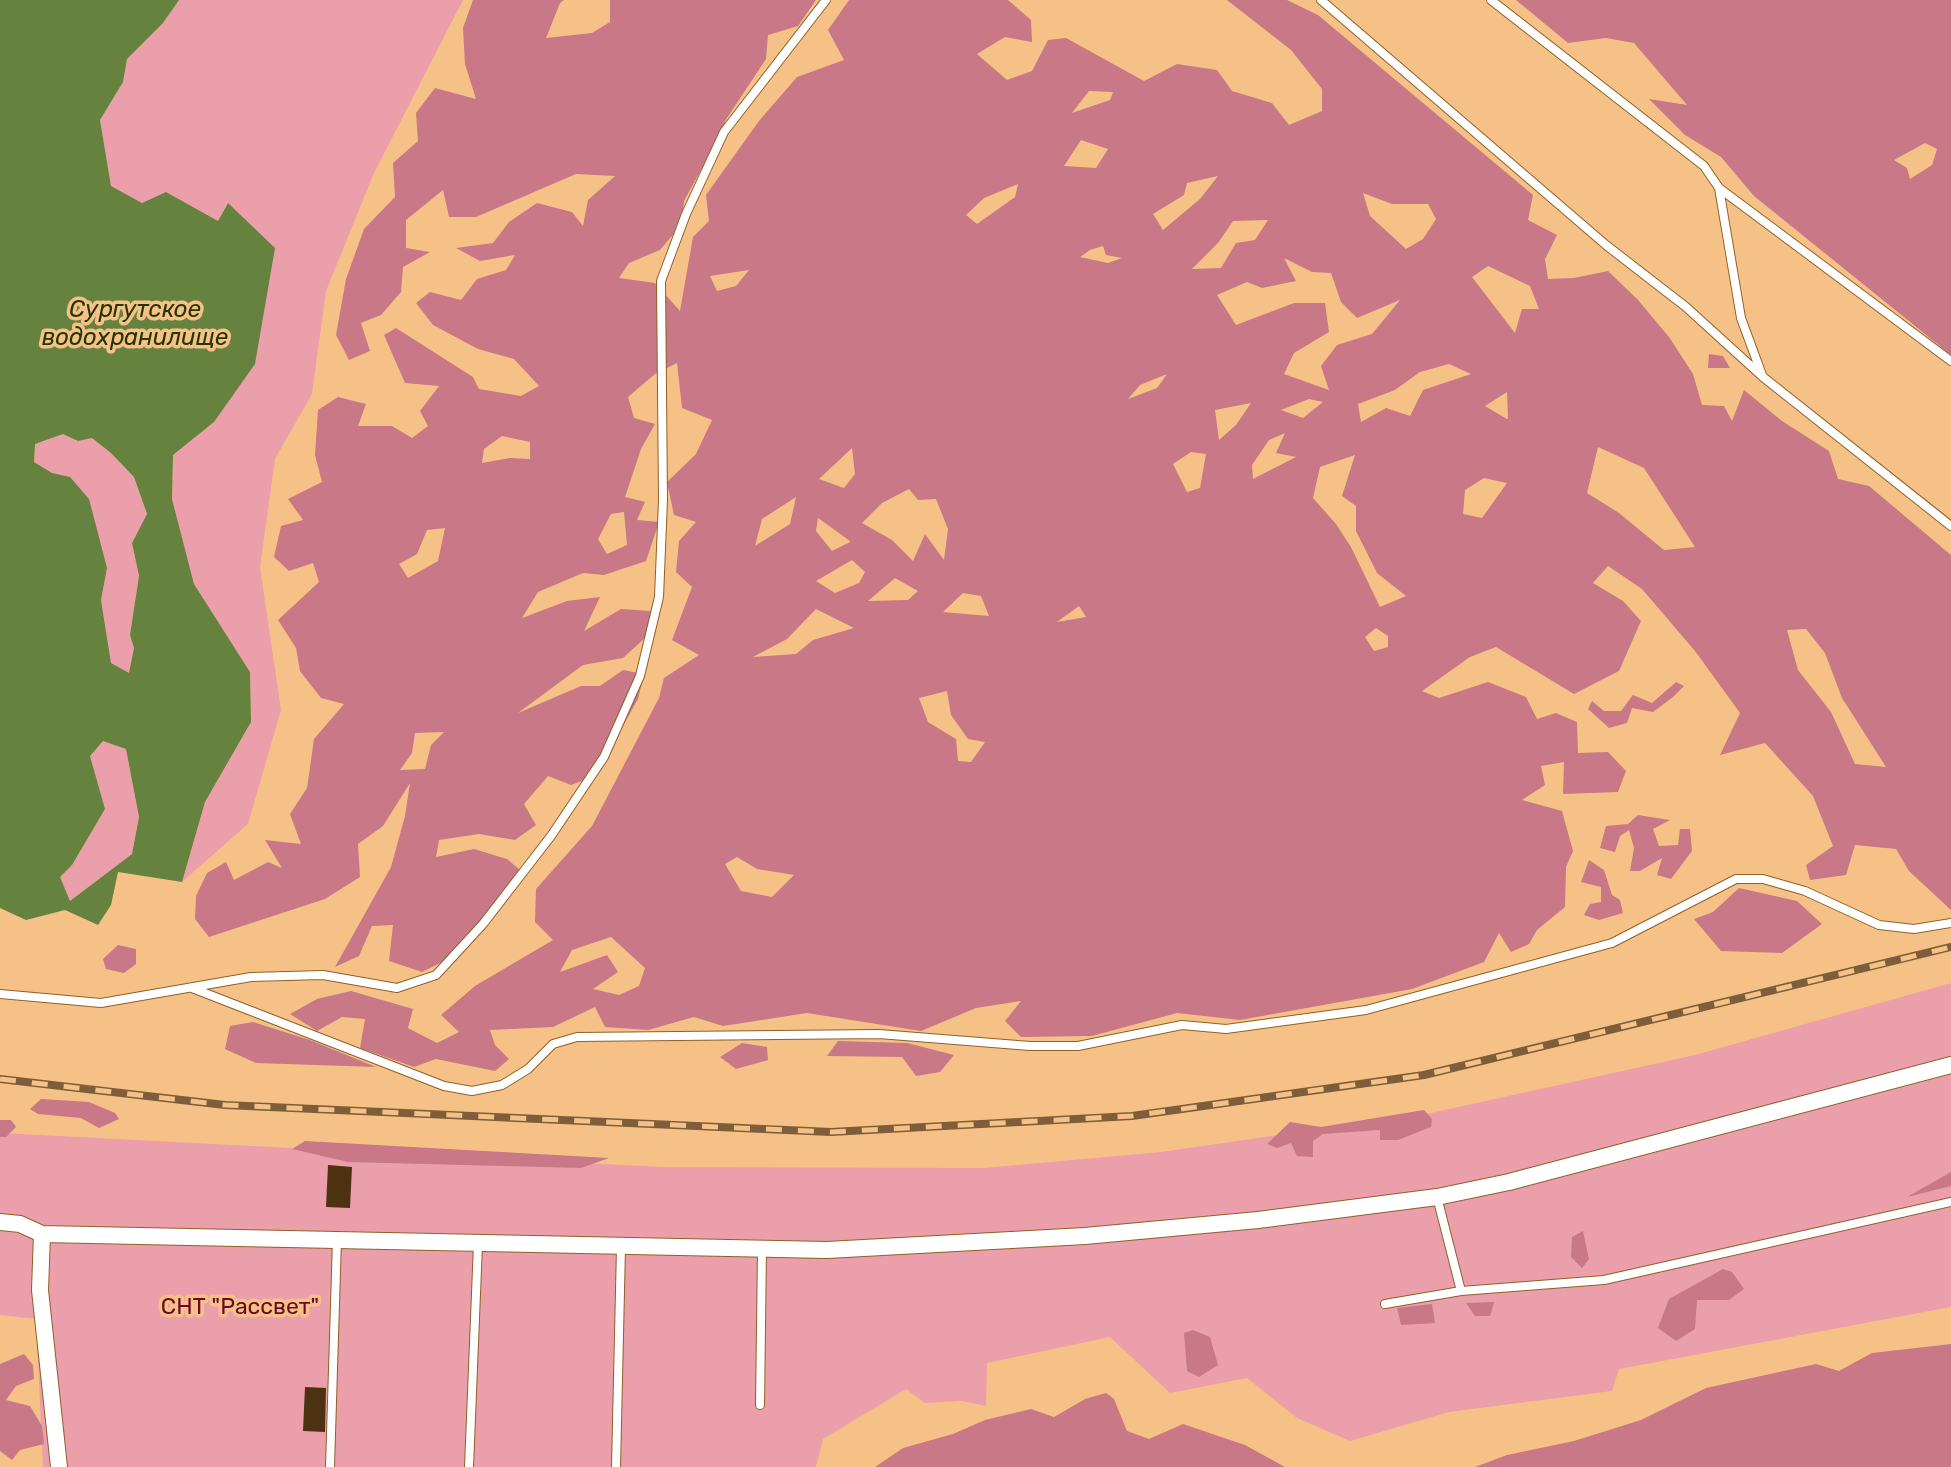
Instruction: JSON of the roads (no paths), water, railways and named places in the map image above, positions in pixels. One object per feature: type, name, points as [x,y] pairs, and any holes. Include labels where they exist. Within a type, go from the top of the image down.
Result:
[{"type":"street","points":[[0,1222],[20,1224],[42,1234],[827,1250],[1085,1236],[1258,1220],[1437,1197],[1509,1182],[1951,1065]]},
{"type":"street","points":[[42,1234],[40,1290],[59,1467]]},
{"type":"lane","points":[[0,994],[101,1003],[251,977],[323,975],[397,988],[436,975],[483,925],[551,836],[604,757],[640,676],[659,597],[663,500],[661,281],[686,214],[724,132],[826,0]]},
{"type":"lane","points":[[1321,0],[1606,245],[1686,307],[1763,377],[1951,526]]},
{"type":"lane","points":[[1491,0],[1704,166],[1719,188],[1951,361]]},
{"type":"lane","points":[[1719,188],[1741,318],[1763,377]]},
{"type":"lane","points":[[192,988],[444,1086],[472,1091],[502,1085],[528,1069],[553,1044],[577,1037],[879,1034],[1030,1046],[1078,1046],[1182,1025],[1226,1029],[1366,1010],[1612,943],[1736,880],[1763,879],[1805,891],[1879,925],[1914,929],[1951,923]]},
{"type":"lane","points":[[1437,1197],[1461,1291]]},
{"type":"lane","points":[[1385,1304],[1461,1291],[1604,1280],[1951,1202]]},
{"type":"lane","points":[[330,1467],[337,1239]]},
{"type":"lane","points":[[469,1467],[478,1244]]},
{"type":"lane","points":[[617,1467],[621,1247]]},
{"type":"lane","points":[[760,1405],[762,1249]]},
{"type":"water","name":"Сургутское водохранилище","points":[[0,0],[179,0],[163,23],[127,59],[123,82],[100,120],[111,186],[142,203],[166,192],[218,221],[228,203],[275,248],[255,364],[214,422],[173,455],[172,499],[194,584],[250,672],[251,722],[205,802],[182,882],[118,872],[111,905],[98,925],[65,910],[26,920],[0,908]],"holes":[[[63,434],[78,441],[92,438],[111,453],[134,477],[147,514],[132,543],[139,576],[130,635],[134,648],[129,673],[111,663],[101,600],[107,568],[89,499],[70,477],[52,473],[34,462],[35,444]],[[103,741],[126,749],[139,817],[132,854],[70,901],[60,877],[72,865],[105,809],[90,756]]]},
{"type":"railway","points":[[0,1079],[225,1105],[831,1132],[1132,1116],[1424,1075],[1951,947]]},
{"type":"park label","name":"СНТ \"Рассвет\"","points":[[240,1307]]}]
